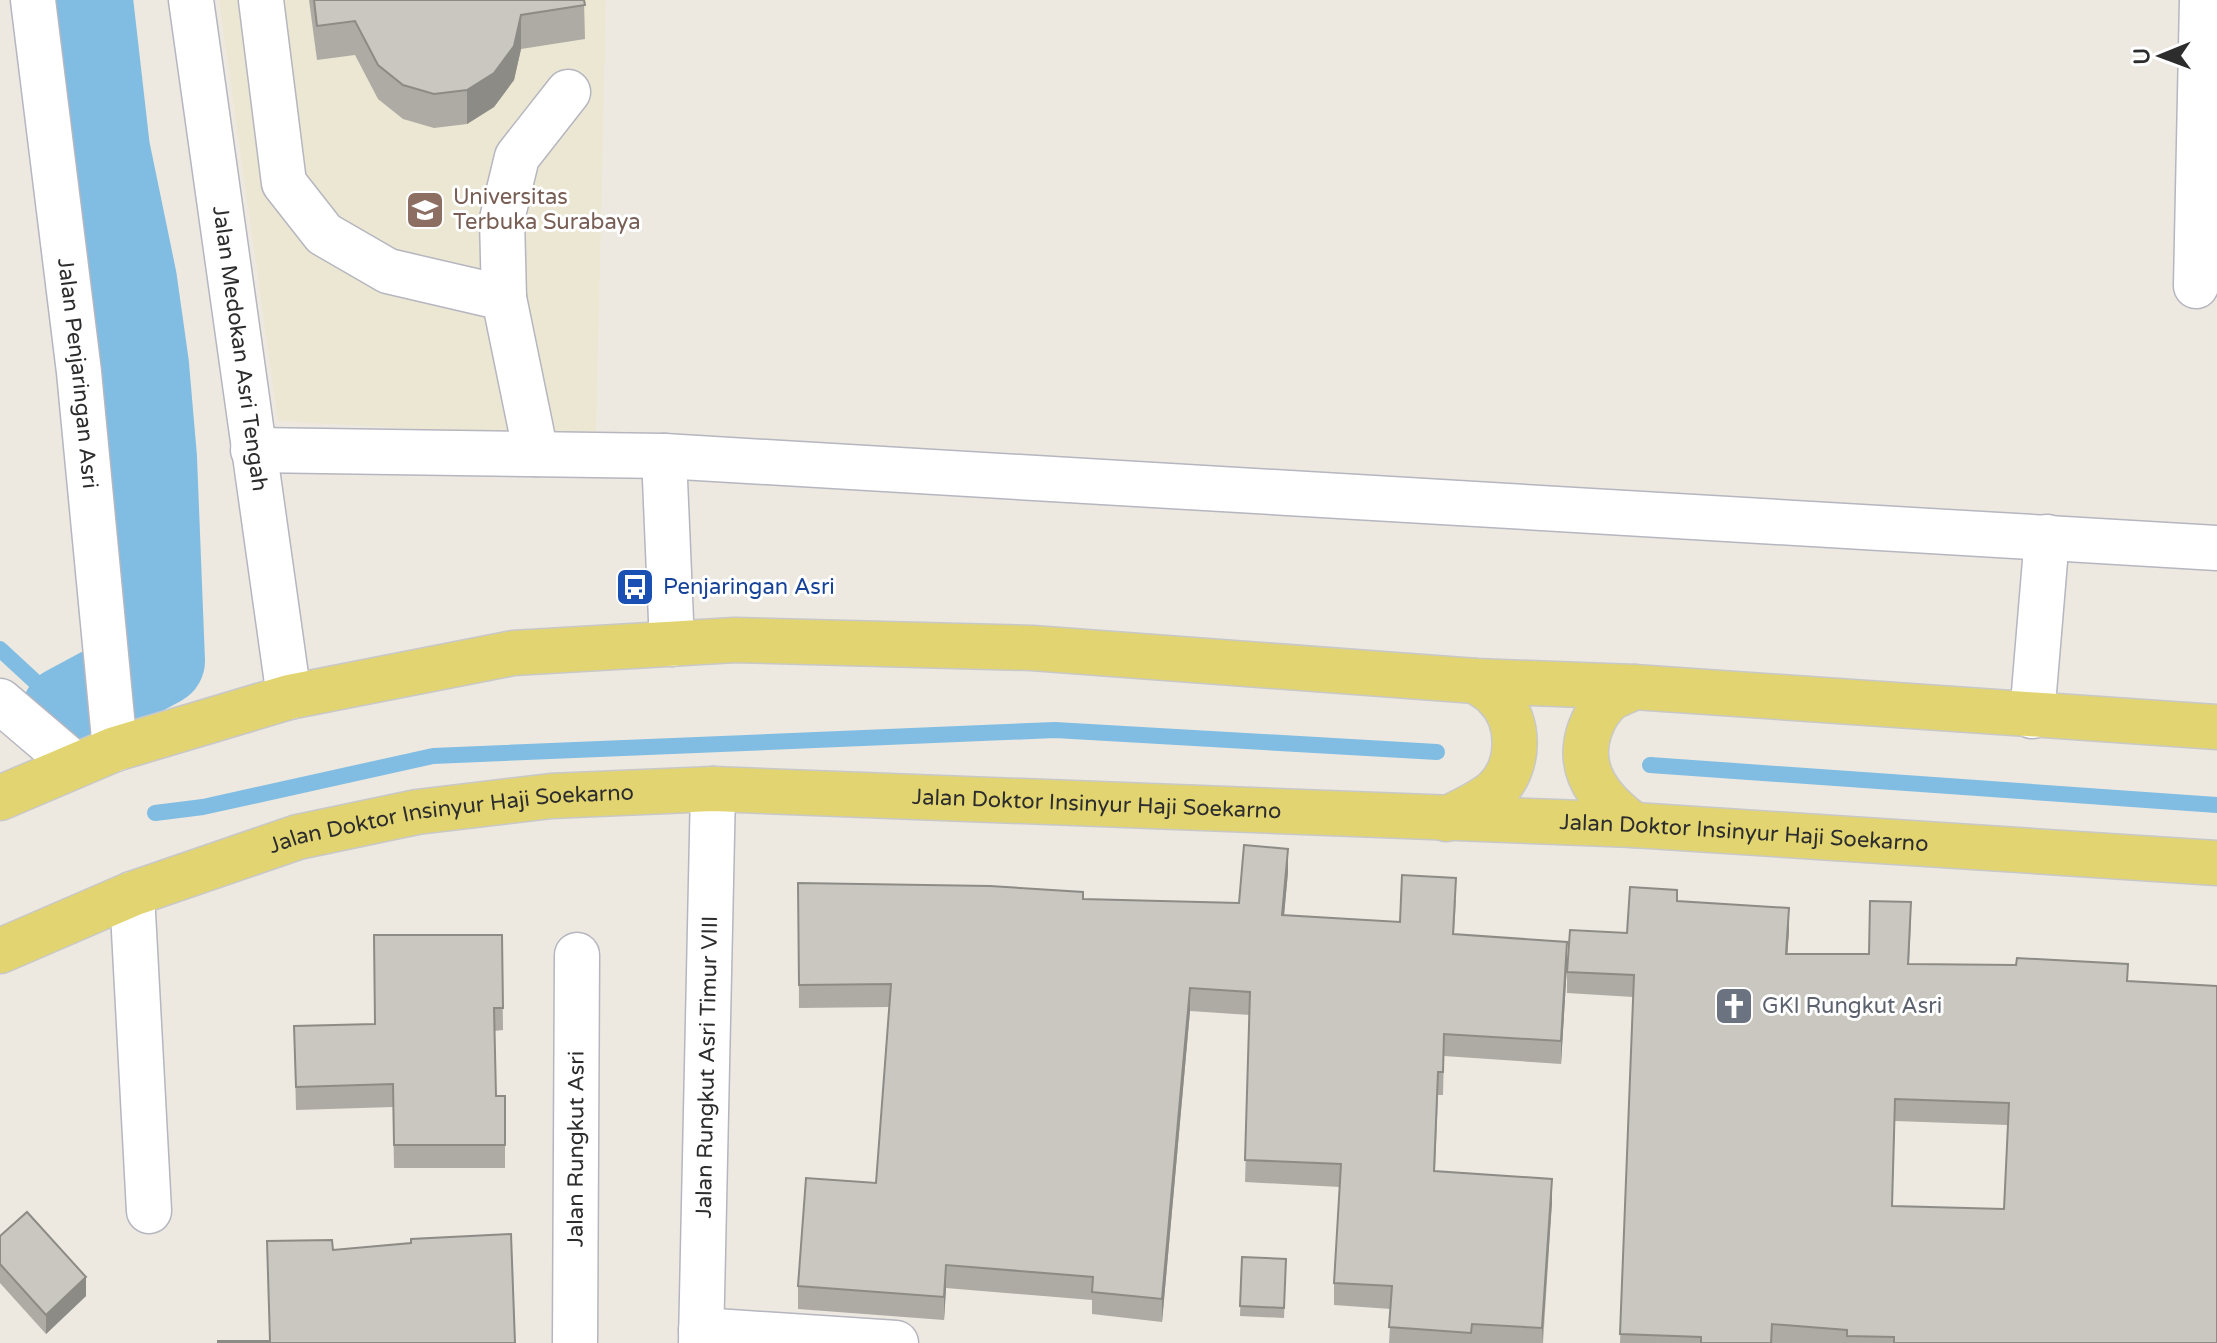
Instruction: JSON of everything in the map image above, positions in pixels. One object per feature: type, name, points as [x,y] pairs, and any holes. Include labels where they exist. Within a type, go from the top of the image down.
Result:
[{"type":"main road","points":[[0,798],[74,764],[113,729],[513,653],[735,640],[1032,648],[1476,681],[1634,687],[2217,727]]},
{"type":"main road","points":[[1446,819],[1496,791],[1510,769],[1516,743],[1511,718],[1497,696],[1476,681]]},
{"type":"main road","points":[[1634,687],[1611,698],[1594,718],[1585,742],[1586,768],[1598,791],[1614,810],[1634,825]]},
{"type":"main road","name":"Jalan Doktor Insinyur Haji Soekarno","points":[[0,951],[132,894],[298,837],[417,812],[551,796],[713,789],[1634,825],[2217,863]]},
{"type":"street","name":"Jalan Penjaringan Asri","points":[[33,0],[79,372],[113,729]]},
{"type":"street","name":"Jalan Medokan Asri Tengah","points":[[191,0],[289,697]]},
{"type":"street","points":[[261,0],[284,183],[324,234],[388,271],[504,298]]},
{"type":"street","points":[[2196,286],[2202,0]]},
{"type":"street","points":[[536,454],[504,298],[502,219],[517,157],[568,92]]},
{"type":"street","points":[[253,450],[664,456],[2217,548]]},
{"type":"street","points":[[664,456],[672,644]]},
{"type":"street","points":[[2032,716],[2047,537]]},
{"type":"street","points":[[0,701],[74,764]]},
{"type":"street","name":"Jalan Rungkut Asri Timur VIII","points":[[701,1337],[713,789]]},
{"type":"street","points":[[132,894],[149,1211]]},
{"type":"street","name":"Jalan Rungkut Asri","points":[[575,1343],[577,955]]},
{"type":"street","points":[[701,1337],[896,1343]]},
{"type":"shaded area","name":"Universitas Terbuka Surabaya","points":[[219,0],[606,0],[596,439],[278,421]]},
{"type":"building","points":[[314,0],[584,0],[585,5],[521,15],[514,46],[494,73],[467,90],[434,94],[403,85],[378,65],[355,21],[317,26]]},
{"type":"building","points":[[1244,845],[1288,849],[1282,915],[1400,922],[1402,875],[1456,878],[1453,934],[1567,942],[1561,1041],[1444,1034],[1443,1072],[1438,1072],[1434,1171],[1552,1179],[1542,1328],[1472,1324],[1471,1333],[1389,1327],[1392,1286],[1334,1283],[1341,1164],[1245,1160],[1250,992],[1190,988],[1162,1299],[1092,1292],[1093,1277],[946,1265],[944,1297],[798,1286],[806,1178],[876,1183],[891,984],[799,985],[798,883],[990,886],[1083,892],[1083,899],[1239,903]]},
{"type":"building","points":[[1630,887],[1677,890],[1677,901],[1789,908],[1786,954],[1869,954],[1870,901],[1911,902],[1908,964],[2016,965],[2017,958],[2128,964],[2127,981],[2217,986],[2217,1343],[1894,1343],[1894,1337],[1847,1336],[1847,1330],[1772,1324],[1771,1343],[1701,1343],[1701,1337],[1620,1334],[1634,975],[1567,972],[1570,930],[1627,933]],"holes":[[[1895,1099],[2009,1103],[2004,1209],[1892,1206]]]},
{"type":"building","points":[[374,935],[502,935],[503,1008],[494,1008],[496,1096],[505,1096],[505,1145],[394,1145],[393,1084],[296,1087],[294,1026],[375,1024]]},
{"type":"building","points":[[27,1212],[86,1277],[46,1315],[0,1264],[0,1236]]},
{"type":"building","points":[[511,1234],[515,1343],[218,1343],[270,1341],[267,1241],[332,1240],[333,1250],[411,1243],[411,1239]]},
{"type":"building","points":[[1242,1257],[1286,1259],[1284,1308],[1240,1306]]},
{"type":"waterway","points":[[67,711],[160,661],[152,458],[144,365],[132,280],[105,149],[88,0]]},
{"type":"waterway","points":[[0,649],[67,711]]},
{"type":"waterway","points":[[155,813],[203,807],[433,756],[1055,730],[1437,752]]},
{"type":"waterway","points":[[1650,765],[2217,805]]},
{"type":"place","name":"Universitas Terbuka Surabaya","points":[[425,210]]},
{"type":"place","name":"Penjaringan Asri","points":[[635,587]]},
{"type":"place","name":"GKI Rungkut Asri","points":[[1734,1006]]}]
